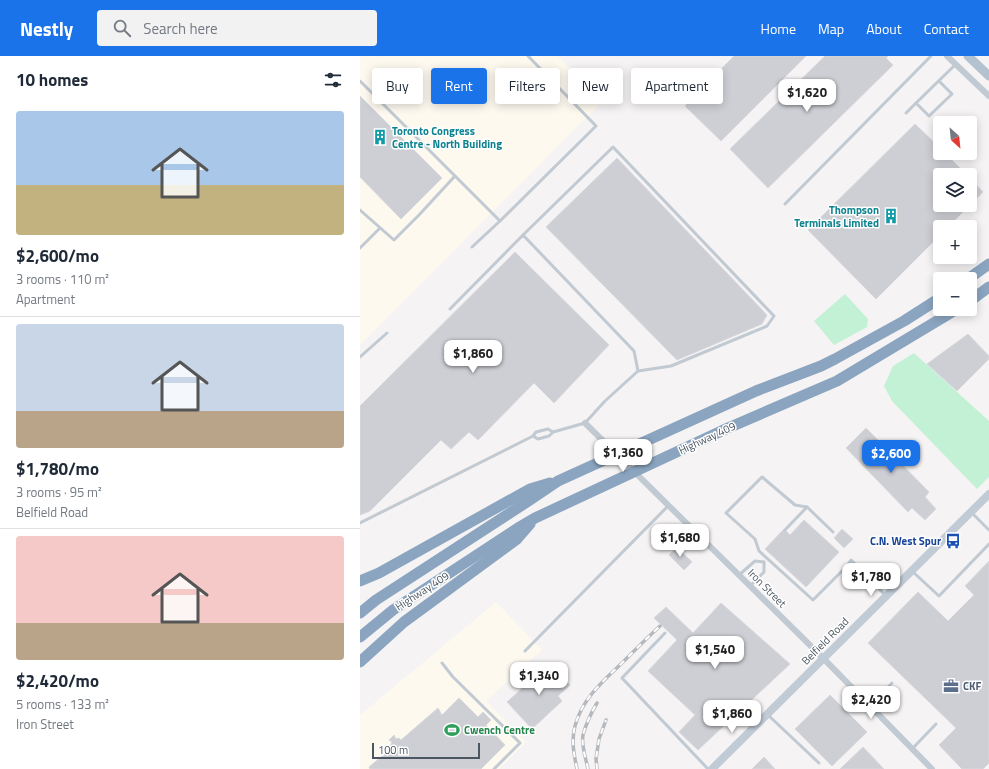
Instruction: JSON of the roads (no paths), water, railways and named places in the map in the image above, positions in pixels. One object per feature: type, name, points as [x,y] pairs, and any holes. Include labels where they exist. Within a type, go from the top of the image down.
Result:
[{"type":"highway","points":[[977,273],[989,264]]},
{"type":"highway","points":[[977,296],[989,287]]},
{"type":"highway","name":"Highway 409","points":[[360,613],[376,600],[558,481],[756,390],[828,362],[904,321],[933,302]]},
{"type":"highway","name":"Highway 409","points":[[360,637],[393,610],[535,518],[728,428],[836,381],[945,316]]},
{"type":"highway","points":[[360,581],[379,573],[530,489],[558,481]]},
{"type":"highway","points":[[360,662],[404,622],[517,539],[535,518]]},
{"type":"main road","points":[[968,56],[989,76]]},
{"type":"main road","name":"Belfield Road","points":[[712,769],[989,494]]},
{"type":"street","points":[[947,56],[989,96]]},
{"type":"street","name":"Iron Street","points":[[586,423],[823,658],[932,769]]},
{"type":"lane","points":[[472,247],[596,126],[528,56]]},
{"type":"lane","points":[[785,204],[931,56]]},
{"type":"lane","points":[[906,113],[956,64]]},
{"type":"lane","points":[[360,80],[500,221]]},
{"type":"lane","points":[[916,103],[929,116],[952,94],[939,81]]},
{"type":"lane","points":[[450,309],[613,147],[774,316],[767,326],[671,366],[638,371],[605,401],[586,423],[553,432],[549,436],[538,438],[533,436]]},
{"type":"lane","points":[[360,210],[394,240],[419,216],[456,176]]},
{"type":"lane","points":[[360,248],[380,228]]},
{"type":"lane","points":[[523,235],[634,351],[638,371]]},
{"type":"lane","points":[[360,357],[387,333]]},
{"type":"lane","points":[[360,523],[533,436],[536,432],[548,429],[553,432]]},
{"type":"lane","points":[[834,532],[807,507],[795,505],[762,477],[726,513],[755,539],[759,551],[813,600],[851,560],[886,596]]},
{"type":"lane","points":[[525,651],[669,506]]},
{"type":"lane","points":[[785,530],[807,507]]},
{"type":"lane","points":[[971,512],[989,530]]},
{"type":"lane","points":[[912,570],[939,596],[989,544]]},
{"type":"lane","points":[[763,555],[767,551]]},
{"type":"lane","points":[[739,575],[755,561],[764,562],[768,559]]},
{"type":"lane","points":[[750,586],[764,572],[764,562]]},
{"type":"lane","points":[[665,633],[622,678],[708,769]]},
{"type":"lane","points":[[442,663],[453,677],[520,743],[494,769]]},
{"type":"lane","points":[[870,706],[892,683]]},
{"type":"lane","points":[[767,714],[819,763]]},
{"type":"lane","points":[[912,748],[936,724]]},
{"type":"railway","points":[[577,769],[573,737],[578,716],[583,707],[594,691],[660,626]]},
{"type":"railway","points":[[588,769],[583,748],[583,735],[597,703]]},
{"type":"railway","points":[[597,769],[596,759],[599,739],[606,720]]},
{"type":"place","name":"Toronto Congress Centre - North Building","points":[[380,137]]},
{"type":"place","name":"Thompson Terminals Limited","points":[[891,216]]},
{"type":"place","name":"C.N. West Spur","points":[[953,541]]},
{"type":"place","name":"CKF","points":[[951,686]]},
{"type":"place","name":"Cwench Centre","points":[[452,730]]}]
